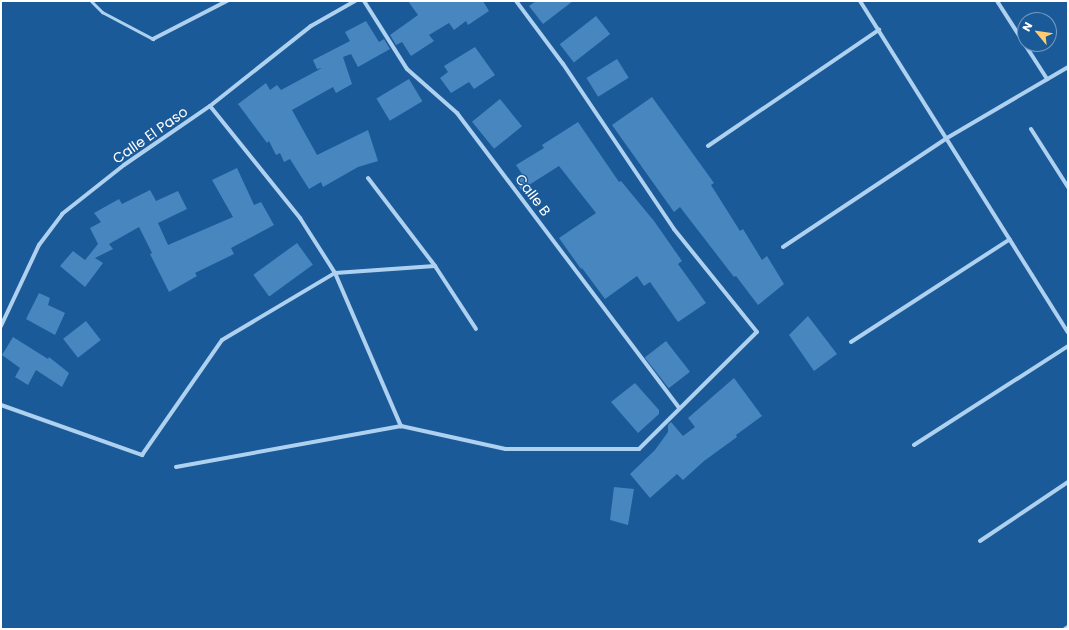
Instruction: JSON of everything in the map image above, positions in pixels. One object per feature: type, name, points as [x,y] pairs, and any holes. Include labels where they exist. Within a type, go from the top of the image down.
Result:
[{"type":"street","points":[[153,39],[227,1]]},
{"type":"street","name":"Calle El Paso","points":[[1,326],[39,245],[62,214],[124,165],[210,106],[310,26],[355,1]]},
{"type":"street","name":"Calle B","points":[[364,1],[407,70],[457,113],[679,408]]},
{"type":"street","points":[[176,467],[401,426],[506,450],[639,449],[757,332],[674,229],[563,64],[516,1]]},
{"type":"street","points":[[860,1],[1068,332]]},
{"type":"street","points":[[997,1],[1047,79]]},
{"type":"street","points":[[708,146],[878,30]]},
{"type":"street","points":[[783,248],[947,138],[1068,67]]},
{"type":"street","points":[[210,106],[300,218],[335,273],[401,426]]},
{"type":"street","points":[[1031,129],[1068,187]]},
{"type":"street","points":[[368,178],[435,266],[476,329]]},
{"type":"street","points":[[851,342],[1010,239]]},
{"type":"street","points":[[1,404],[142,455],[222,340],[335,273],[435,266]]},
{"type":"street","points":[[914,445],[1068,346]]},
{"type":"street","points":[[980,541],[1068,482]]},
{"type":"lane","points":[[91,1],[102,12],[153,39]]},
{"type":"building","points":[[408,1],[483,1],[489,11],[468,25],[466,21],[454,30],[449,23],[429,35],[434,41],[411,56],[402,42],[396,45],[390,35],[418,15]]},
{"type":"building","points":[[536,1],[573,1],[543,24],[529,6]]},
{"type":"building","points":[[596,16],[610,34],[574,62],[560,44]]},
{"type":"building","points":[[366,21],[379,42],[384,39],[390,49],[358,67],[351,54],[343,57],[352,84],[336,93],[333,87],[292,110],[317,155],[368,130],[378,161],[358,167],[323,187],[321,182],[309,189],[290,159],[284,162],[280,153],[276,155],[269,141],[267,143],[238,104],[266,83],[270,90],[277,85],[281,90],[322,68],[317,69],[313,60],[350,41],[345,32]]},
{"type":"building","points":[[475,47],[495,75],[474,89],[469,82],[451,93],[440,78],[448,72],[444,66]]},
{"type":"building","points":[[617,59],[629,78],[598,97],[586,78]]},
{"type":"building","points":[[409,79],[422,101],[390,121],[376,99]]},
{"type":"building","points":[[652,97],[714,183],[711,185],[740,231],[743,229],[762,260],[767,256],[784,284],[758,305],[736,276],[734,277],[680,207],[674,212],[612,125]]},
{"type":"building","points":[[500,99],[522,126],[494,149],[472,122]]},
{"type":"building","points":[[578,122],[619,182],[621,181],[654,221],[682,261],[678,264],[706,303],[678,322],[650,282],[644,286],[637,276],[605,299],[582,268],[581,269],[559,238],[596,213],[559,166],[521,190],[515,178],[522,174],[516,165],[544,148],[542,145]]},
{"type":"building","points":[[237,168],[254,205],[261,202],[274,225],[231,248],[234,254],[195,273],[197,276],[169,292],[150,254],[152,253],[139,227],[109,244],[113,249],[95,258],[103,263],[85,287],[60,266],[73,251],[85,260],[98,244],[90,228],[101,222],[94,213],[119,199],[122,204],[150,190],[156,201],[178,191],[187,209],[158,223],[168,245],[233,217],[212,180]]},
{"type":"building","points":[[297,243],[313,265],[269,297],[253,275]]},
{"type":"building","points":[[39,293],[50,298],[48,305],[65,313],[55,335],[26,319]]},
{"type":"building","points":[[808,316],[837,354],[814,371],[789,335]]},
{"type":"building","points":[[86,321],[101,340],[78,358],[63,339]]},
{"type":"building","points":[[13,337],[48,359],[49,357],[69,373],[62,387],[36,370],[28,385],[15,377],[20,368],[2,355]]},
{"type":"building","points":[[666,341],[690,372],[669,388],[645,358]]},
{"type":"building","points":[[734,378],[762,416],[736,435],[737,437],[704,461],[683,480],[677,474],[650,498],[630,474],[655,450],[668,432],[668,425],[671,422],[683,436],[695,427],[688,418]]},
{"type":"building","points":[[635,383],[659,410],[659,414],[638,433],[611,402]]},
{"type":"building","points":[[614,487],[634,489],[628,525],[610,520]]}]
